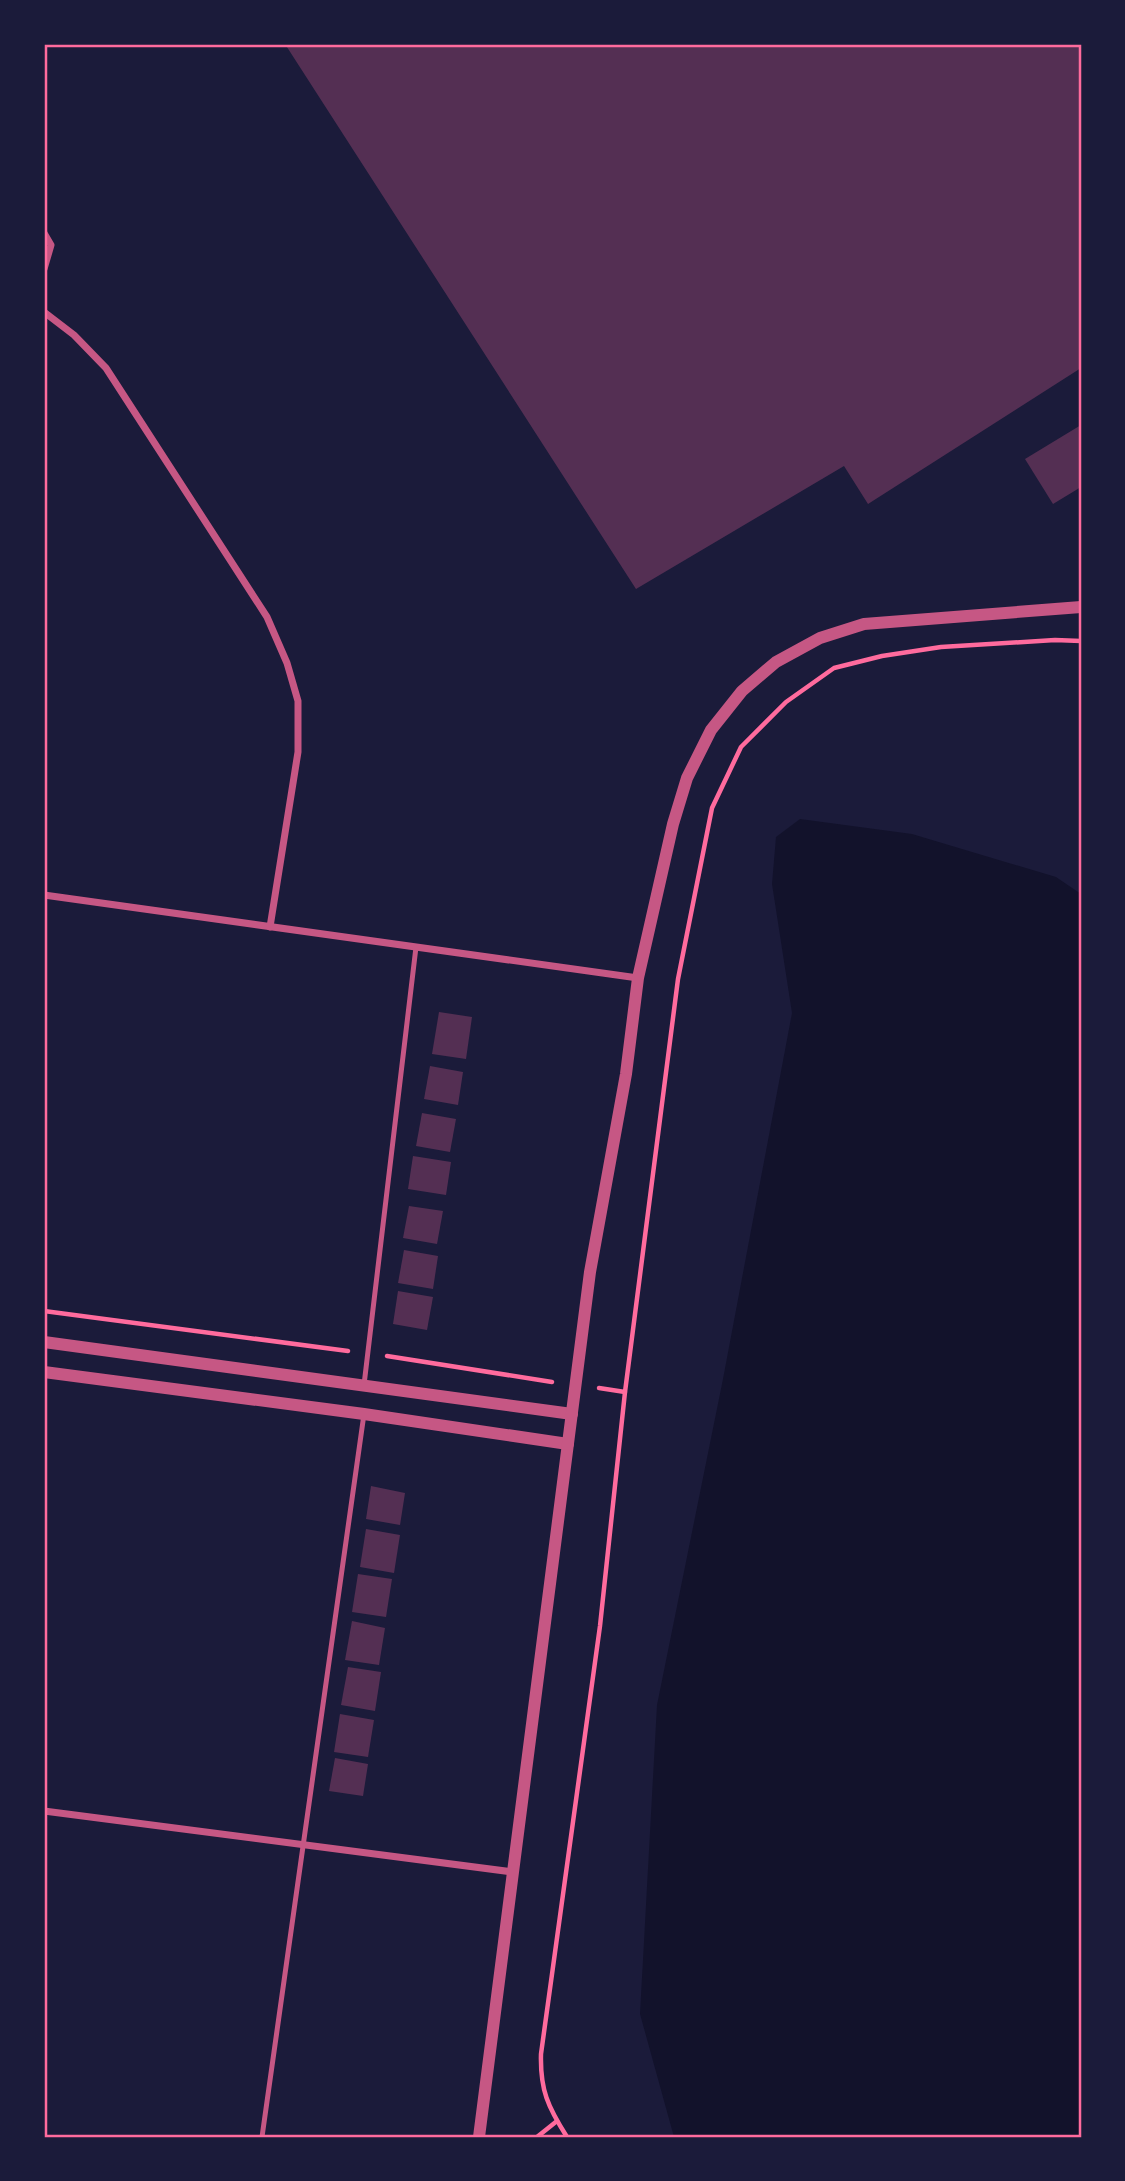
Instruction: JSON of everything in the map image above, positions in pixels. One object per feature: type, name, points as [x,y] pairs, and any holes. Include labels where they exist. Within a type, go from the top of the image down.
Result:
[{"type":"street","points":[[44,233],[51,245],[44,269]]},
{"type":"street","points":[[44,312],[74,335],[106,368],[267,617],[287,663],[298,701],[298,752],[270,927]]},
{"type":"street","points":[[479,2137],[590,1272],[626,1074],[639,978],[673,824],[687,778],[711,730],[742,691],[776,662],[820,638],[864,624],[1081,607]]},
{"type":"street","points":[[44,895],[639,978]]},
{"type":"street","points":[[44,1342],[572,1414]]},
{"type":"street","points":[[44,1372],[568,1444]]},
{"type":"street","points":[[44,1811],[513,1872]]},
{"type":"lane","points":[[364,1385],[416,947]]},
{"type":"lane","points":[[262,2137],[364,1414]]},
{"type":"path","points":[[567,2137],[544,2096],[541,2054],[600,1626],[625,1392],[678,979],[712,808],[741,747],[786,702],[834,668],[882,656],[941,648],[1055,640],[1081,641]]},
{"type":"path","points":[[44,1311],[368,1353],[551,1381]]},
{"type":"path","points":[[537,2137],[557,2121]]},
{"type":"shaded area","points":[[800,819],[912,834],[1056,877],[1081,894],[1081,2137],[674,2137],[640,2014],[657,1705],[723,1379],[792,1013],[772,884],[776,837]]},
{"type":"building","points":[[285,44],[1081,44],[1081,368],[868,504],[844,466],[636,589]]},
{"type":"building","points":[[1081,425],[1081,487],[1053,504],[1025,459]]},
{"type":"building","points":[[439,1012],[472,1017],[466,1059],[432,1054]]},
{"type":"building","points":[[430,1066],[463,1072],[458,1105],[424,1099]]},
{"type":"building","points":[[422,1113],[456,1119],[450,1152],[416,1146]]},
{"type":"building","points":[[413,1156],[451,1162],[446,1195],[408,1189]]},
{"type":"building","points":[[409,1206],[443,1211],[437,1244],[403,1238]]},
{"type":"building","points":[[404,1250],[438,1256],[433,1289],[398,1283]]},
{"type":"building","points":[[398,1291],[433,1297],[427,1330],[393,1324]]},
{"type":"building","points":[[371,1486],[405,1493],[400,1525],[366,1519]]},
{"type":"building","points":[[366,1529],[400,1535],[394,1573],[360,1567]]},
{"type":"building","points":[[358,1574],[392,1579],[386,1617],[352,1612]]},
{"type":"building","points":[[352,1621],[385,1628],[379,1665],[345,1660]]},
{"type":"building","points":[[348,1667],[381,1672],[375,1711],[341,1705]]},
{"type":"building","points":[[340,1714],[374,1720],[368,1757],[334,1752]]},
{"type":"building","points":[[335,1758],[368,1764],[363,1796],[329,1791]]}]
